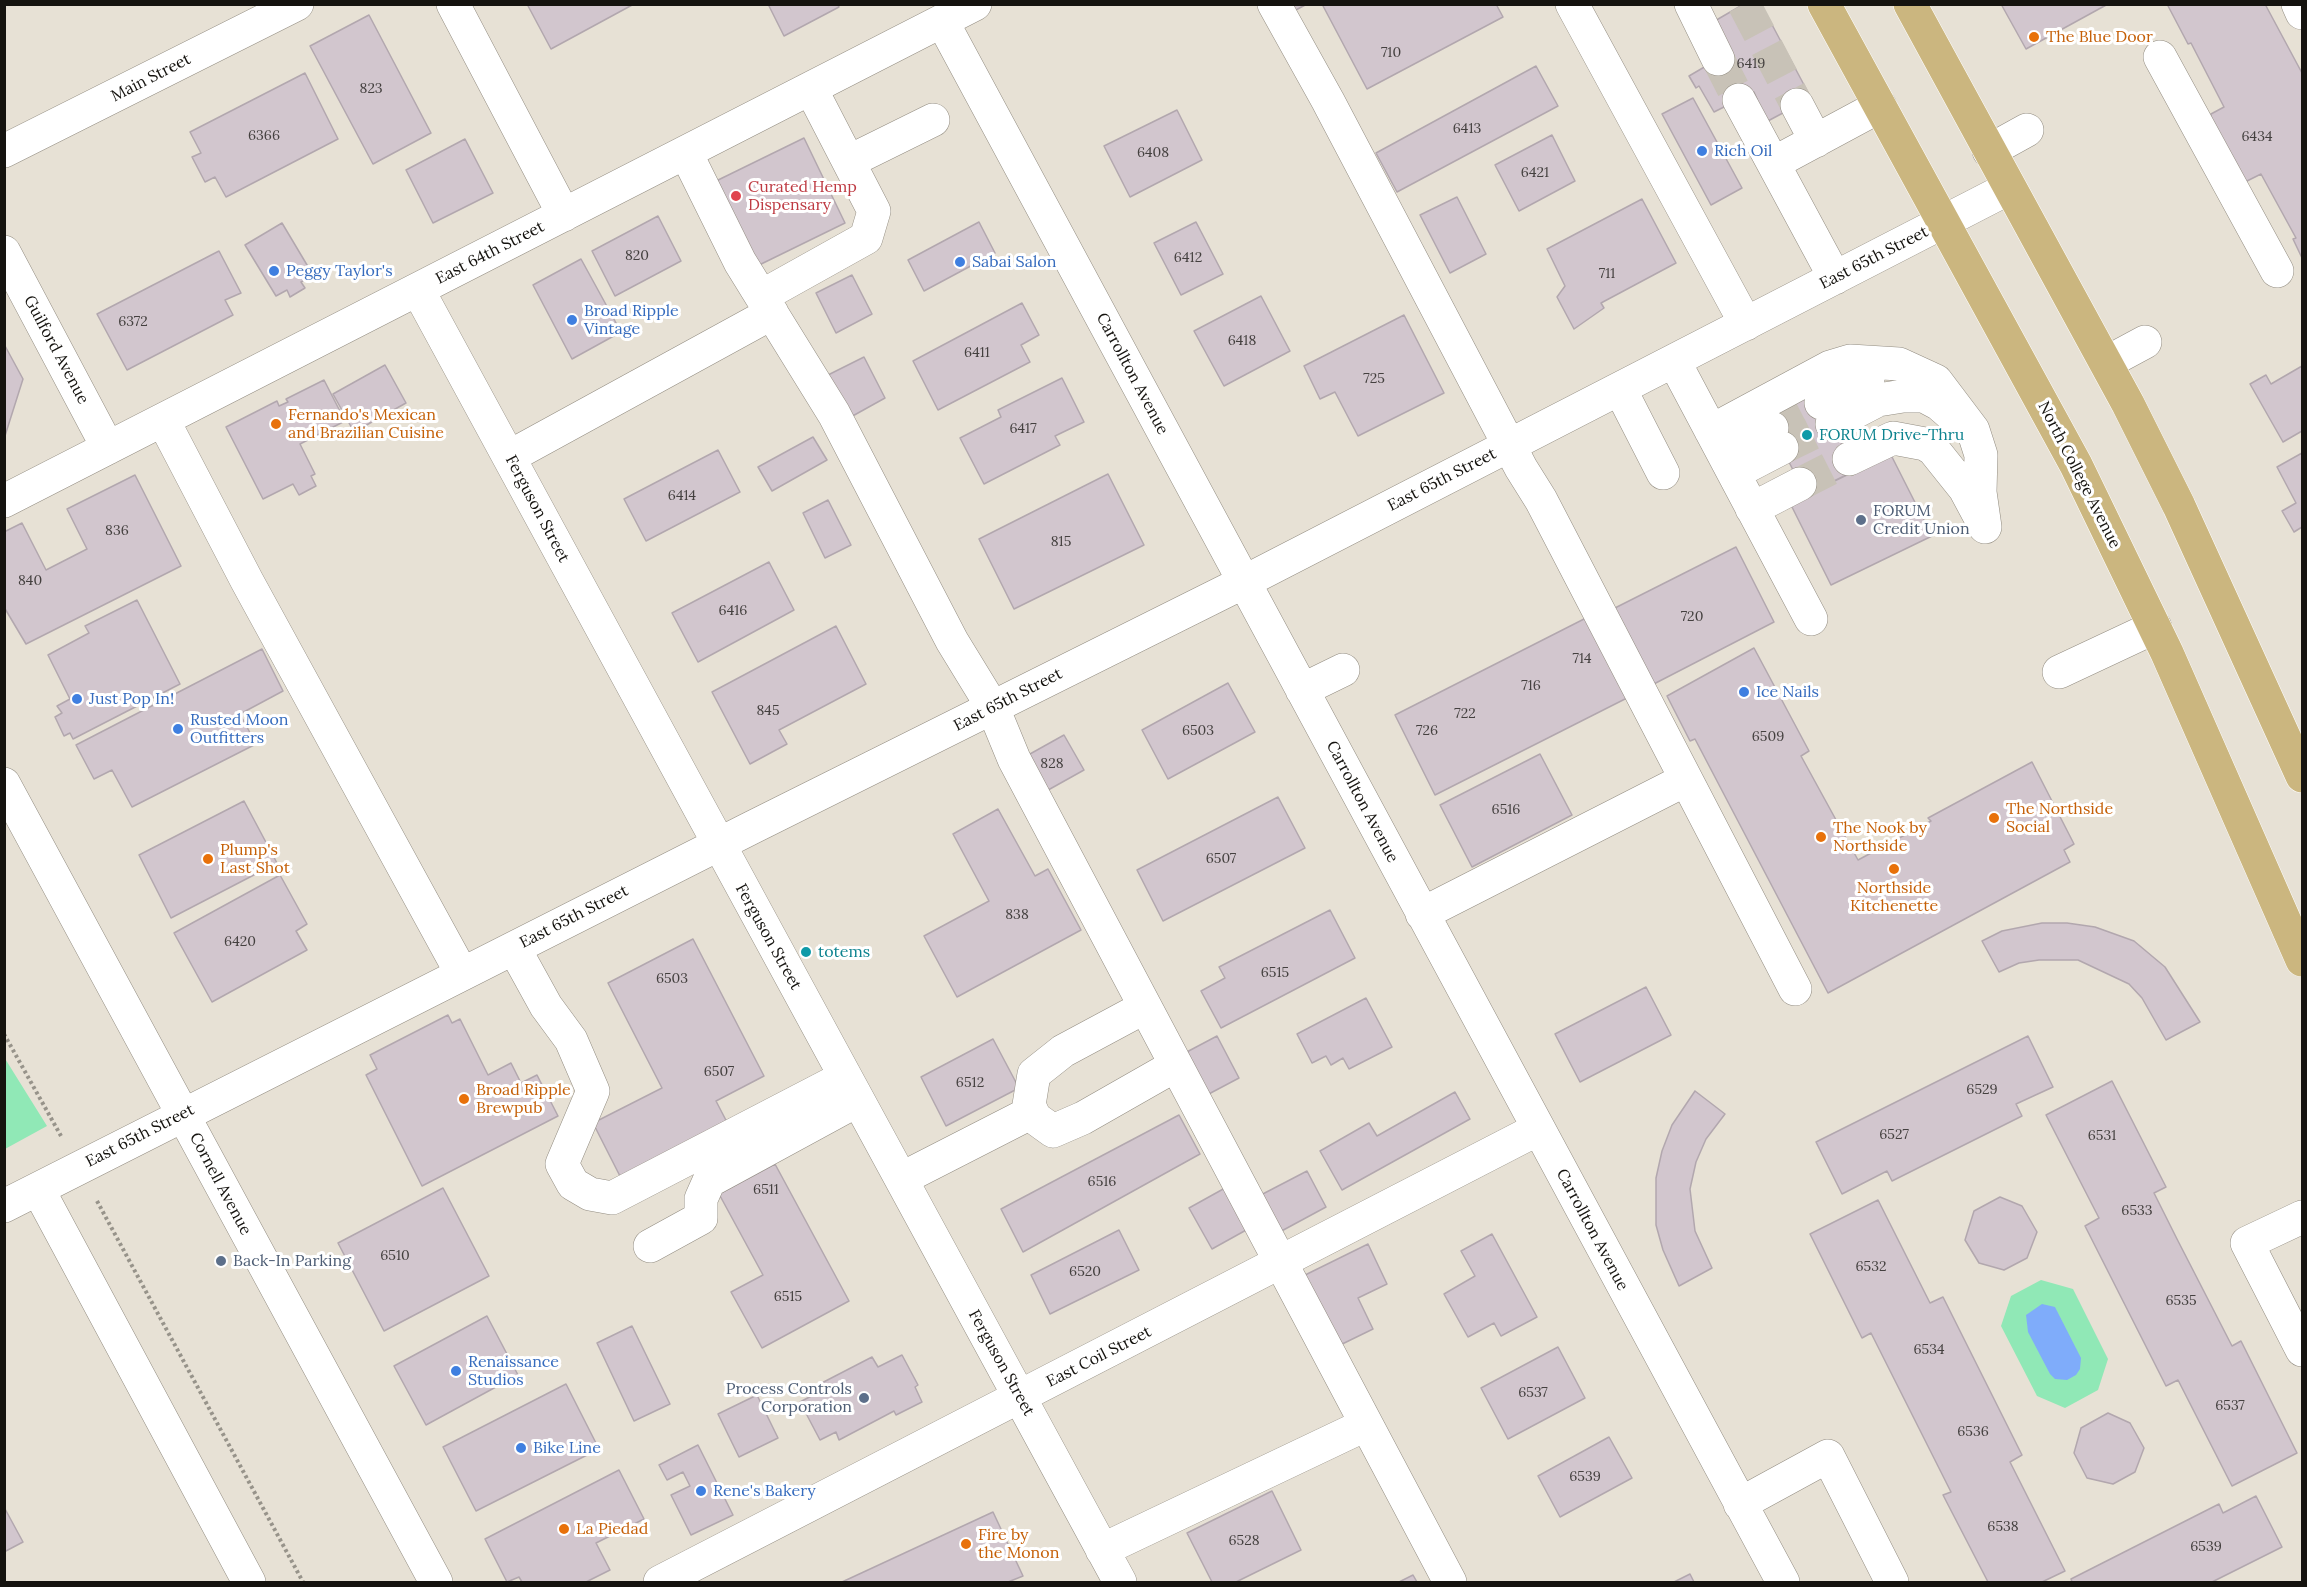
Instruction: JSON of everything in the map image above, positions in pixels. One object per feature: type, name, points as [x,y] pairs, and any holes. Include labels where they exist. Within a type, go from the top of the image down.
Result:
[{"type":"main road","name":"North College Avenue","points":[[1824,4],[2076,465],[2155,627],[2302,960]]},
{"type":"main road","points":[[1910,4],[2106,363],[2179,506],[2302,776]]},
{"type":"street","name":"Main Street","points":[[4,151],[297,4]]},
{"type":"street","points":[[453,4],[564,215]]},
{"type":"street","name":"East 64th Street","points":[[4,501],[975,4]]},
{"type":"street","points":[[1274,4],[1328,100],[1510,446],[1541,500],[1795,989]]},
{"type":"street","points":[[1572,4],[1746,324]]},
{"type":"street","points":[[2298,4],[2302,13]]},
{"type":"street","points":[[1697,17],[1710,64]]},
{"type":"street","name":"Carrollton Avenue","points":[[942,21],[1783,1582]]},
{"type":"street","points":[[2160,57],[2277,271]]},
{"type":"street","points":[[509,457],[767,305],[866,238],[874,211],[811,89]]},
{"type":"street","points":[[1731,104],[1757,131],[1835,278]]},
{"type":"street","points":[[1797,105],[1816,141]]},
{"type":"street","points":[[1774,163],[1880,106]]},
{"type":"street","points":[[850,161],[933,120]]},
{"type":"street","points":[[1989,151],[2027,130]]},
{"type":"street","points":[[686,153],[740,262],[834,414],[952,641],[993,708],[1014,759],[1449,1582]]},
{"type":"street","name":"East 65th Street","points":[[4,1206],[718,844],[1244,582],[2009,188]]},
{"type":"street","name":"Guilford Avenue","points":[[4,252],[108,448]]},
{"type":"street","name":"Ferguson Street","points":[[418,290],[1120,1582]]},
{"type":"street","points":[[2106,363],[2145,342]]},
{"type":"street","points":[[1674,361],[1811,620]]},
{"type":"street","points":[[1733,472],[1830,367],[1850,362],[1899,364],[1923,374],[1945,391],[1973,430],[1981,455],[1972,490]]},
{"type":"street","points":[[1836,432],[1871,378],[1901,371],[1923,374]]},
{"type":"street","points":[[1620,389],[1663,473]]},
{"type":"street","points":[[1836,432],[1878,400],[1924,396],[1939,404],[1952,415],[1962,430],[1972,490],[1985,527]]},
{"type":"street","points":[[163,420],[247,581],[462,974]]},
{"type":"street","points":[[1836,432],[1916,441],[1933,449],[1972,490]]},
{"type":"street","points":[[1733,472],[1787,457],[1733,472]]},
{"type":"street","points":[[2059,672],[2155,627]]},
{"type":"street","points":[[1302,690],[1343,670]]},
{"type":"street","points":[[1422,914],[1685,780]]},
{"type":"street","name":"Cornell Avenue","points":[[4,784],[436,1582]]},
{"type":"street","points":[[514,948],[546,1006],[570,1040],[593,1091],[562,1164],[573,1184],[590,1194],[612,1198],[851,1088]]},
{"type":"street","points":[[1145,1007],[1063,1051],[1034,1074],[1029,1105],[1035,1118],[1053,1131],[1083,1118],[1176,1065]]},
{"type":"street","points":[[650,1246],[700,1218],[701,1199],[709,1181],[851,1088]]},
{"type":"street","points":[[901,1179],[1032,1112]]},
{"type":"street","name":"East Coil Street","points":[[660,1582],[1538,1129]]},
{"type":"street","points":[[38,1189],[249,1582]]},
{"type":"street","points":[[2302,1217],[2247,1243],[2302,1350]]},
{"type":"street","points":[[1102,1550],[1365,1425]]},
{"type":"street","points":[[1740,1504],[1828,1456],[1892,1582]]},
{"type":"path","points":[[4,1034],[62,1138]]},
{"type":"path","points":[[94,1195],[303,1582]]},
{"type":"green space","points":[[4,1057],[47,1126],[5,1149],[4,1149]]},
{"type":"green space","points":[[2041,1280],[2073,1289],[2108,1359],[2098,1390],[2065,1408],[2037,1396],[2001,1326],[2011,1296]]},
{"type":"water","points":[[2042,1304],[2055,1307],[2081,1358],[2080,1369],[2076,1375],[2067,1380],[2055,1379],[2050,1374],[2028,1332],[2026,1315]]},
{"type":"building","points":[[527,4],[634,4],[551,49]]},
{"type":"building","points":[[768,4],[837,4],[839,7],[784,36]]},
{"type":"building","points":[[1290,4],[1307,4],[1294,11]]},
{"type":"building","points":[[1322,4],[1496,4],[1503,17],[1367,89]]},
{"type":"building","name":"Rich Oil","points":[[1744,4],[1761,4],[1811,98],[1766,122],[1754,100],[1757,99],[1754,92],[1714,112],[1699,86],[1696,88],[1689,76],[1718,59],[1713,22]]},
{"type":"building","name":"The Blue Door","points":[[2001,4],[2108,4],[2026,49]]},
{"type":"building","points":[[2167,4],[2265,4],[2302,73],[2302,258],[2293,239],[2296,238],[2261,174],[2247,181],[2242,180],[2210,120],[2211,114],[2224,107],[2191,43],[2188,44]]},
{"type":"building","points":[[369,15],[431,133],[373,164],[310,46]]},
{"type":"building","points":[[1536,66],[1558,106],[1397,192],[1376,153]]},
{"type":"building","points":[[305,73],[338,139],[226,197],[215,177],[205,182],[192,157],[201,153],[190,132]]},
{"type":"building","name":"Rich Oil","points":[[1693,98],[1742,188],[1711,205],[1662,114]]},
{"type":"building","points":[[1177,110],[1202,160],[1130,197],[1104,146]]},
{"type":"building","points":[[1552,135],[1575,181],[1519,211],[1495,165]]},
{"type":"building","points":[[804,138],[845,223],[753,268],[712,183]]},
{"type":"building","points":[[465,139],[493,193],[433,223],[406,170]]},
{"type":"building","points":[[1457,197],[1486,254],[1450,273],[1420,215]]},
{"type":"building","points":[[1642,199],[1676,263],[1601,303],[1604,308],[1574,329],[1557,297],[1565,286],[1547,249]]},
{"type":"building","points":[[658,216],[681,261],[615,296],[592,251]]},
{"type":"building","points":[[979,222],[995,253],[924,291],[908,260]]},
{"type":"building","points":[[1196,222],[1223,274],[1181,295],[1154,243]]},
{"type":"building","points":[[282,223],[313,275],[301,282],[305,288],[290,297],[287,290],[276,296],[245,245]]},
{"type":"building","points":[[219,251],[241,293],[225,300],[233,315],[127,370],[97,314]]},
{"type":"building","points":[[581,259],[621,332],[572,359],[533,285]]},
{"type":"building","points":[[852,275],[872,314],[836,333],[816,293]]},
{"type":"building","points":[[1261,296],[1290,351],[1224,386],[1194,331]]},
{"type":"building","points":[[1022,303],[1039,335],[1021,345],[1030,362],[938,410],[913,361]]},
{"type":"building","points":[[1404,315],[1444,393],[1358,436],[1335,392],[1320,399],[1304,366]]},
{"type":"building","points":[[4,344],[23,379],[4,439]]},
{"type":"building","points":[[864,357],[885,398],[849,418],[826,376]]},
{"type":"building","points":[[385,365],[406,403],[354,432],[333,394]]},
{"type":"building","points":[[2302,366],[2302,431],[2283,442],[2250,384],[2266,375],[2271,384]]},
{"type":"building","points":[[1062,378],[1084,422],[1055,436],[1060,445],[984,484],[960,438],[1001,417],[998,410]]},
{"type":"building","points":[[324,380],[345,421],[300,444],[315,474],[311,476],[316,486],[299,495],[293,484],[263,499],[226,427],[277,401],[279,406],[288,402],[286,399]]},
{"type":"building","name":"FORUM Drive-Thru","points":[[1814,388],[1855,471],[1810,493],[1801,486],[1767,418]]},
{"type":"building","points":[[813,437],[827,460],[772,491],[758,467]]},
{"type":"building","points":[[718,450],[740,492],[646,541],[624,499]]},
{"type":"building","name":"FORUM Credit Union","points":[[1890,453],[1932,536],[1831,585],[1790,503]]},
{"type":"building","points":[[2302,453],[2302,527],[2294,532],[2282,511],[2296,503],[2277,467]]},
{"type":"building","points":[[1108,474],[1144,545],[1014,609],[979,539]]},
{"type":"building","points":[[135,475],[181,566],[26,644],[4,607],[4,532],[22,523],[46,570],[87,549],[67,509]]},
{"type":"building","points":[[828,500],[851,545],[825,558],[803,513]]},
{"type":"building","points":[[1736,547],[1774,622],[1648,687],[1609,611]]},
{"type":"building","points":[[769,562],[794,610],[698,662],[672,613]]},
{"type":"building","points":[[137,600],[180,684],[73,739],[70,733],[64,736],[55,717],[62,713],[57,706],[70,699],[48,655],[89,633],[85,626]]},
{"type":"building","points":[[1586,618],[1627,698],[1435,795],[1395,715]]},
{"type":"building","points":[[836,626],[866,684],[779,730],[787,744],[750,764],[712,692]]},
{"type":"building","points":[[1754,648],[1809,751],[1801,756],[1858,860],[1931,821],[1928,818],[2032,762],[2074,844],[2064,850],[2070,862],[1828,993],[1695,739],[1690,741],[1667,696]]},
{"type":"building","name":"Rusted Moon Outfitters","points":[[262,649],[283,691],[240,714],[256,744],[132,807],[112,770],[94,779],[76,745]]},
{"type":"building","points":[[1228,683],[1255,732],[1168,779],[1142,730]]},
{"type":"building","points":[[1064,735],[1084,770],[1041,794],[1021,759]]},
{"type":"building","points":[[1540,754],[1572,815],[1472,867],[1440,805]]},
{"type":"building","points":[[1278,797],[1305,848],[1163,921],[1137,870]]},
{"type":"building","name":"Plump's Last Shot","points":[[244,801],[277,863],[171,918],[139,855]]},
{"type":"building","points":[[998,809],[1035,876],[1048,869],[1081,930],[957,997],[924,936],[989,901],[953,834]]},
{"type":"building","points":[[280,875],[307,924],[296,931],[307,950],[212,1002],[174,933]]},
{"type":"building","points":[[1330,910],[1355,958],[1221,1028],[1201,991],[1225,978],[1219,967]]},
{"type":"building","points":[[2042,923],[2067,923],[2095,927],[2134,941],[2165,967],[2200,1022],[2166,1040],[2142,998],[2129,984],[2078,960],[2039,960],[2019,963],[1999,972],[1982,941],[2002,931]]},
{"type":"building","points":[[693,939],[764,1076],[716,1101],[730,1128],[624,1184],[593,1123],[662,1088],[608,983]]},
{"type":"building","points":[[1646,987],[1671,1035],[1580,1082],[1555,1034]]},
{"type":"building","points":[[1366,998],[1392,1047],[1349,1069],[1343,1058],[1331,1065],[1326,1056],[1312,1063],[1297,1034]]},
{"type":"building","name":"Broad Ripple Brewpub","points":[[448,1015],[452,1023],[460,1019],[488,1075],[511,1063],[521,1083],[537,1075],[558,1116],[422,1186],[366,1075],[377,1069],[370,1055]]},
{"type":"building","points":[[1217,1036],[1239,1078],[1205,1096],[1183,1054]]},
{"type":"building","points":[[2028,1036],[2053,1087],[2016,1104],[2022,1116],[1892,1181],[1887,1171],[1842,1194],[1816,1142]]},
{"type":"building","points":[[993,1039],[1019,1088],[946,1126],[921,1077]]},
{"type":"building","points":[[2112,1081],[2166,1187],[2154,1193],[2232,1346],[2241,1341],[2297,1453],[2232,1486],[2178,1380],[2166,1386],[2085,1226],[2099,1218],[2046,1115]]},
{"type":"building","points":[[1695,1091],[1725,1114],[1706,1139],[1696,1162],[1690,1189],[1695,1231],[1712,1268],[1679,1286],[1663,1250],[1656,1225],[1656,1178],[1662,1151],[1672,1125]]},
{"type":"building","points":[[1455,1092],[1470,1119],[1342,1190],[1320,1151],[1369,1123],[1377,1136]]},
{"type":"building","points":[[1179,1115],[1200,1154],[1023,1252],[1001,1209]]},
{"type":"building","points":[[775,1164],[849,1301],[762,1348],[731,1292],[763,1275],[719,1194]]},
{"type":"building","points":[[1307,1171],[1326,1207],[1276,1234],[1257,1197]]},
{"type":"building","points":[[443,1188],[489,1276],[384,1331],[338,1243]]},
{"type":"building","points":[[1225,1188],[1248,1229],[1212,1249],[1189,1208]]},
{"type":"building","points":[[2000,1197],[2022,1206],[2037,1232],[2027,1258],[2004,1270],[1979,1263],[1965,1240],[1974,1211]]},
{"type":"building","points":[[1878,1200],[1930,1303],[1943,1297],[2022,1455],[2010,1462],[2065,1571],[2042,1582],[1988,1582],[1943,1495],[1951,1492],[1871,1333],[1862,1338],[1810,1234]]},
{"type":"building","points":[[1119,1230],[1139,1270],[1050,1314],[1031,1275]]},
{"type":"building","points":[[1492,1234],[1537,1317],[1501,1336],[1494,1323],[1468,1337],[1444,1294],[1475,1276],[1461,1251]]},
{"type":"building","points":[[1368,1244],[1387,1284],[1358,1298],[1373,1329],[1332,1349],[1297,1279]]},
{"type":"building","name":"Renaissance Studios","points":[[487,1316],[518,1375],[426,1425],[394,1366]]},
{"type":"building","points":[[632,1326],[670,1404],[634,1421],[597,1343]]},
{"type":"building","points":[[1558,1347],[1585,1398],[1508,1439],[1481,1388]]},
{"type":"building","name":"Process Controls Corporation","points":[[902,1355],[918,1385],[915,1387],[922,1402],[896,1415],[894,1411],[839,1440],[836,1432],[820,1440],[800,1402],[815,1394],[812,1388],[872,1357],[878,1367]]},
{"type":"building","name":"Bike Line","points":[[566,1384],[599,1449],[476,1511],[443,1447]]},
{"type":"building","points":[[757,1395],[778,1438],[739,1457],[718,1414]]},
{"type":"building","points":[[2108,1413],[2130,1423],[2144,1448],[2135,1472],[2113,1484],[2087,1478],[2074,1453],[2081,1428]]},
{"type":"building","points":[[1609,1437],[1632,1478],[1560,1517],[1538,1476]]},
{"type":"building","name":"Rene's Bakery","points":[[698,1445],[733,1515],[691,1535],[671,1495],[690,1486],[683,1472],[667,1480],[659,1465]]},
{"type":"building","name":"La Piedad","points":[[619,1470],[644,1519],[596,1543],[610,1570],[586,1582],[522,1582],[519,1577],[507,1582],[485,1539]]},
{"type":"building","points":[[1272,1491],[1301,1550],[1236,1582],[1212,1582],[1187,1533]]},
{"type":"building","points":[[2256,1496],[2282,1547],[2212,1582],[2072,1582],[2071,1579],[2219,1504],[2223,1513]]},
{"type":"building","points":[[4,1507],[23,1542],[4,1552]]},
{"type":"building","name":"Fire by the Monon","points":[[993,1512],[1023,1576],[1008,1582],[842,1582]]},
{"type":"building","points":[[1690,1574],[1694,1582],[1674,1582]]},
{"type":"building","points":[[1413,1575],[1417,1582],[1399,1582]]},
{"type":"tunnel","points":[[1744,4],[1797,105]]},
{"type":"tunnel","points":[[1718,59],[1739,100]]},
{"type":"tunnel","points":[[1772,428],[1821,403]]},
{"type":"tunnel","points":[[1782,448],[1832,424]]},
{"type":"tunnel","points":[[1800,484],[1849,459]]},
{"type":"place","name":"The Blue Door","points":[[2034,37]]},
{"type":"place","name":"Rich Oil","points":[[1702,151]]},
{"type":"place","name":"Curated Hemp Dispensary","points":[[736,196]]},
{"type":"place","name":"Sabai Salon","points":[[960,262]]},
{"type":"place","name":"Peggy Taylor's","points":[[274,271]]},
{"type":"place","name":"Broad Ripple Vintage","points":[[572,320]]},
{"type":"place","name":"Fernando's Mexican and Brazilian Cuisine","points":[[276,424]]},
{"type":"place","name":"FORUM Drive-Thru","points":[[1807,435]]},
{"type":"place","name":"FORUM Credit Union","points":[[1861,520]]},
{"type":"place","name":"Ice Nails","points":[[1744,692]]},
{"type":"place","name":"Just Pop In!","points":[[77,699]]},
{"type":"place","name":"Rusted Moon Outfitters","points":[[178,729]]},
{"type":"place","name":"The Northside Social","points":[[1994,818]]},
{"type":"place","name":"The Nook by Northside","points":[[1821,837]]},
{"type":"place","name":"Plump's Last Shot","points":[[208,859]]},
{"type":"place","name":"Northside Kitchenette","points":[[1894,869]]},
{"type":"place","name":"totems","points":[[806,952]]},
{"type":"place","name":"Broad Ripple Brewpub","points":[[464,1099]]},
{"type":"place","name":"Back-In Parking","points":[[221,1261]]},
{"type":"place","name":"Renaissance Studios","points":[[456,1371]]},
{"type":"place","name":"Process Controls Corporation","points":[[864,1398]]},
{"type":"place","name":"Bike Line","points":[[521,1448]]},
{"type":"place","name":"Rene's Bakery","points":[[701,1491]]},
{"type":"place","name":"La Piedad","points":[[564,1529]]},
{"type":"place","name":"Fire by the Monon","points":[[966,1544]]}]
